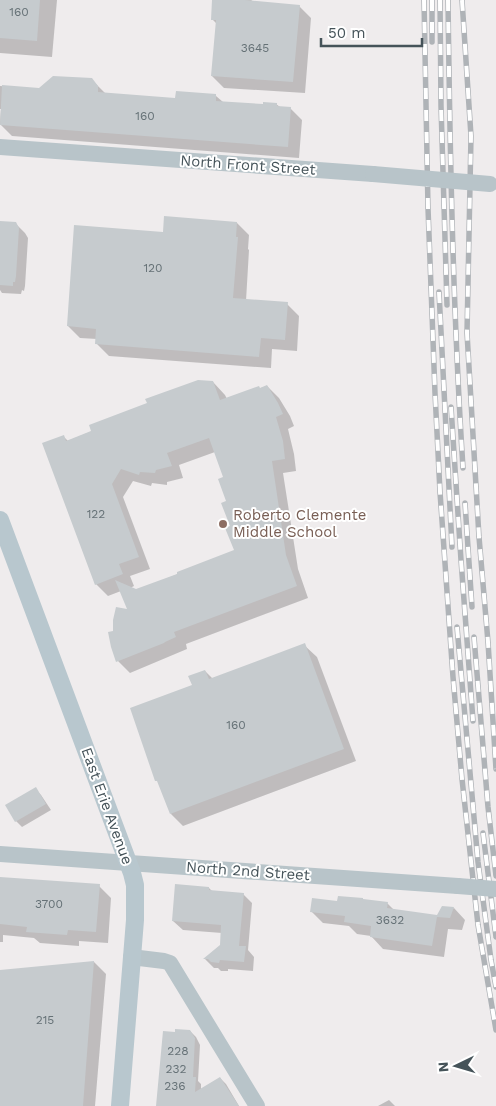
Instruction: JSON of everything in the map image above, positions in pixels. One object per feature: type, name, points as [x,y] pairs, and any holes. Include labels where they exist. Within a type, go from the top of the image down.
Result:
[{"type":"main road","name":"East Erie Avenue","points":[[0,520],[129,862],[135,885],[136,902],[120,1106]]},
{"type":"street","name":"North Front Street","points":[[0,147],[493,184]]},
{"type":"street","name":"North 2nd Street","points":[[0,854],[496,889]]},
{"type":"street","points":[[131,957],[170,963],[257,1106]]},
{"type":"building","points":[[0,0],[40,0],[37,41],[0,38]]},
{"type":"building","points":[[212,0],[245,0],[300,5],[293,82],[211,76],[216,20],[211,20]]},
{"type":"building","points":[[53,76],[92,78],[98,86],[98,92],[175,98],[176,91],[216,94],[216,101],[277,103],[277,106],[291,107],[288,147],[0,125],[2,85],[39,88]]},
{"type":"building","points":[[164,216],[237,222],[236,237],[238,237],[233,298],[288,302],[285,340],[261,338],[259,357],[95,344],[96,329],[67,326],[74,225],[163,232]]},
{"type":"building","points":[[0,221],[16,222],[19,228],[16,276],[13,286],[0,285]]},
{"type":"building","points":[[198,380],[213,381],[220,400],[267,385],[278,403],[283,414],[276,417],[283,441],[285,459],[272,461],[286,555],[297,586],[174,632],[176,637],[116,662],[108,632],[113,631],[116,607],[127,609],[115,580],[136,589],[234,550],[225,528],[230,526],[221,503],[226,501],[218,479],[223,477],[209,438],[167,453],[172,466],[156,470],[155,473],[140,472],[139,475],[121,469],[112,484],[139,557],[119,564],[123,574],[95,585],[42,443],[64,435],[66,441],[91,431],[89,425],[147,403],[145,399]]},
{"type":"building","points":[[305,643],[344,749],[170,814],[157,781],[155,781],[130,708],[192,685],[188,676],[205,670],[209,679]]},
{"type":"building","points":[[36,787],[46,804],[15,822],[5,805]]},
{"type":"building","points":[[0,877],[100,884],[96,932],[68,930],[67,935],[26,932],[27,927],[0,924]]},
{"type":"building","points":[[175,884],[209,887],[209,890],[244,893],[239,946],[246,946],[244,962],[220,960],[219,963],[203,959],[220,945],[221,925],[172,921]]},
{"type":"building","points":[[338,896],[388,902],[387,908],[437,915],[442,906],[454,907],[450,918],[437,917],[432,946],[370,937],[371,926],[344,922],[345,916],[310,912],[312,898],[337,901]]},
{"type":"building","points":[[94,961],[83,1106],[0,1106],[0,970]]},
{"type":"building","points":[[175,1029],[190,1030],[195,1038],[193,1077],[196,1077],[195,1092],[220,1077],[239,1106],[156,1106],[163,1031],[175,1032]]},
{"type":"railway","points":[[424,0],[428,208],[440,492],[462,779],[478,925],[496,1030]]},
{"type":"railway","points":[[432,0],[432,42]]},
{"type":"railway","points":[[440,0],[447,305]]},
{"type":"railway","points":[[448,0],[452,234],[463,468]]},
{"type":"railway","points":[[462,0],[471,136],[467,333],[479,537],[496,769]]},
{"type":"railway","points":[[439,292],[452,547]]},
{"type":"railway","points":[[451,407],[473,721]]},
{"type":"railway","points":[[465,503],[472,607]]},
{"type":"railway","points":[[457,627],[478,862],[496,987]]},
{"type":"railway","points":[[474,637],[488,807],[496,876]]},
{"type":"railway","points":[[483,833],[496,937]]},
{"type":"place","name":"Roberto Clemente Middle School","points":[[223,524]]}]
